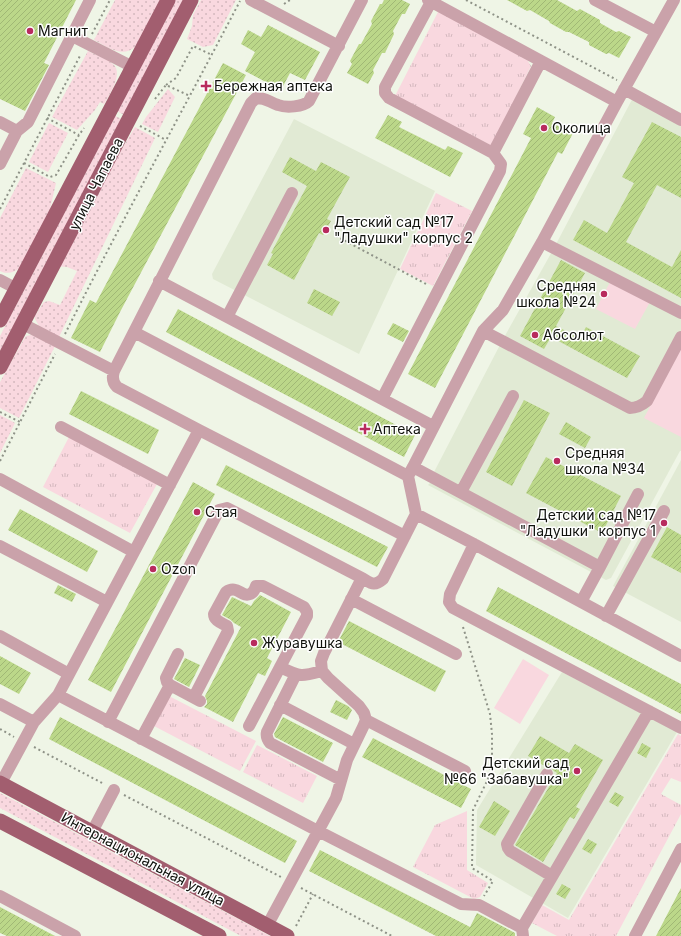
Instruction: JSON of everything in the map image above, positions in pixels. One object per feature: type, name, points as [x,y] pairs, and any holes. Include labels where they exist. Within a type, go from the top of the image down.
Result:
[{"type":"main road","name":"улица Чапаева","points":[[0,320],[168,0]]},
{"type":"main road","name":"улица Чапаева","points":[[0,367],[191,0]]},
{"type":"main road","name":"Интернациональная улица","points":[[0,783],[267,926],[291,932]]},
{"type":"main road","points":[[0,821],[219,936]]},
{"type":"lane","points":[[0,164],[17,131],[28,122],[90,0]]},
{"type":"lane","points":[[251,0],[339,46]]},
{"type":"lane","points":[[362,0],[310,101],[302,106],[283,106],[263,98],[256,98],[251,103],[159,281],[112,376],[114,384],[117,387],[405,536]]},
{"type":"lane","points":[[595,0],[656,32]]},
{"type":"lane","points":[[108,722],[219,510],[227,508],[373,584],[378,583],[383,579],[416,514],[411,471],[433,426],[483,331],[503,310],[542,242],[672,0]]},
{"type":"lane","points":[[382,399],[500,171],[501,164],[493,153],[389,98],[385,93],[385,87],[429,1],[617,102]]},
{"type":"lane","points":[[72,36],[133,67]]},
{"type":"lane","points":[[493,153],[541,61]]},
{"type":"lane","points":[[626,87],[681,120]]},
{"type":"lane","points":[[0,122],[17,131]]},
{"type":"lane","points":[[227,317],[292,193]]},
{"type":"lane","points":[[542,242],[681,313]]},
{"type":"lane","points":[[0,280],[17,289]]},
{"type":"lane","points":[[159,281],[433,426]]},
{"type":"lane","points":[[23,324],[114,371]]},
{"type":"lane","points":[[483,331],[630,408],[637,408],[647,401],[681,337]]},
{"type":"lane","points":[[134,332],[411,471],[461,492],[600,567]]},
{"type":"lane","points":[[461,492],[513,396]]},
{"type":"lane","points":[[61,427],[170,485]]},
{"type":"lane","points":[[0,783],[34,722],[58,695],[199,430]]},
{"type":"lane","points":[[0,478],[134,552]]},
{"type":"lane","points":[[581,602],[638,494]]},
{"type":"lane","points":[[606,616],[664,511]]},
{"type":"lane","points":[[416,514],[681,656]]},
{"type":"lane","points":[[474,544],[450,594],[449,602],[453,608],[681,728]]},
{"type":"lane","points":[[0,546],[107,602]]},
{"type":"lane","points":[[267,926],[336,798],[347,760],[366,720],[364,713],[359,706],[322,671],[321,661],[362,578]]},
{"type":"lane","points":[[178,654],[166,678],[167,682],[197,699],[228,631],[227,626],[214,617],[214,614],[228,590],[234,589],[248,595],[253,592],[256,586],[263,586],[306,609],[307,616],[249,726]]},
{"type":"lane","points":[[351,599],[456,654]]},
{"type":"lane","points":[[0,636],[69,674]]},
{"type":"lane","points":[[280,667],[302,676],[322,671]]},
{"type":"lane","points":[[296,674],[266,736],[270,743],[341,780]]},
{"type":"lane","points":[[141,739],[170,685]]},
{"type":"lane","points":[[58,695],[461,904],[479,905],[522,932],[552,876],[649,711]]},
{"type":"lane","points":[[0,704],[34,722]]},
{"type":"lane","points":[[280,706],[354,744]]},
{"type":"lane","points":[[366,720],[465,770]]},
{"type":"lane","points":[[547,774],[507,844],[510,851],[552,876]]},
{"type":"lane","points":[[92,832],[114,790]]},
{"type":"lane","points":[[635,936],[681,849]]},
{"type":"lane","points":[[0,896],[75,936]]},
{"type":"path","points":[[0,209],[110,0]]},
{"type":"path","points":[[0,461],[97,271],[212,56],[240,0]]},
{"type":"path","points":[[466,0],[626,87]]},
{"type":"path","points":[[154,102],[166,85],[176,78],[192,46],[212,56]]},
{"type":"path","points":[[166,85],[190,96]]},
{"type":"path","points":[[47,118],[79,135]]},
{"type":"path","points":[[336,236],[438,291]]},
{"type":"path","points":[[0,412],[20,422]]},
{"type":"path","points":[[458,610],[490,714],[492,734],[492,757],[488,779],[473,810],[472,868],[493,881],[479,905]]},
{"type":"path","points":[[0,729],[392,936]]},
{"type":"path","points":[[291,932],[313,894]]},
{"type":"shaded area","points":[[637,90],[681,113],[681,451],[611,578],[606,580],[428,485],[430,483],[435,483],[434,472],[502,341],[554,248]]},
{"type":"shaded area","name":"Детский сад №17 \"Ладушки\" корпус 2","points":[[294,119],[435,191],[359,354],[213,279],[212,274]]},
{"type":"shaded area","name":"Детский сад №17 \"Ладушки\" корпус 1","points":[[681,460],[681,622],[613,586]]},
{"type":"shaded area","name":"Детский сад №66 \"Забавушка\"","points":[[562,672],[677,732],[568,918],[476,865],[477,810]]},
{"type":"green space","points":[[115,0],[160,0],[136,46],[126,52],[120,52],[94,40]]},
{"type":"green space","points":[[175,0],[183,0],[124,115],[117,111]]},
{"type":"green space","points":[[201,0],[236,0],[213,45],[203,47],[187,39],[192,26],[193,15]]},
{"type":"green space","points":[[439,10],[526,58],[531,66],[492,146],[395,96]]},
{"type":"green space","points":[[88,51],[113,64],[117,73],[112,90],[104,104],[100,102],[95,110],[77,130],[52,117]]},
{"type":"green space","points":[[168,89],[175,97],[158,132],[142,124]]},
{"type":"green space","points":[[115,116],[122,119],[0,351],[0,336]]},
{"type":"green space","points":[[49,123],[68,133],[48,172],[29,162]]},
{"type":"green space","points":[[135,127],[155,138],[59,337],[39,326],[35,316],[44,302],[49,301],[60,305],[77,271],[67,267],[53,266]]},
{"type":"green space","points":[[26,168],[56,183],[50,209],[21,267],[6,273],[0,271],[0,218]]},
{"type":"green space","points":[[436,193],[472,211],[433,286],[400,269]]},
{"type":"green space","points":[[610,282],[650,302],[635,329],[596,309]]},
{"type":"green space","points":[[31,335],[55,346],[19,418],[0,408],[0,382],[24,339],[26,336]]},
{"type":"green space","points":[[681,347],[681,437],[644,418]]},
{"type":"green space","points":[[0,415],[15,423],[0,453]]},
{"type":"green space","points":[[69,437],[157,484],[130,533],[43,487]]},
{"type":"green space","points":[[523,659],[549,675],[520,724],[494,708]]},
{"type":"green space","points":[[169,696],[256,741],[240,771],[154,726]]},
{"type":"green space","points":[[678,734],[681,736],[681,782],[671,778],[661,794],[681,805],[681,814],[616,936],[557,936],[532,923],[542,905],[569,920]]},
{"type":"green space","points":[[257,745],[317,776],[303,803],[243,772]]},
{"type":"green space","points":[[0,793],[270,936],[241,936],[0,808]]},
{"type":"green space","points":[[467,811],[467,870],[488,883],[480,897],[474,899],[413,867],[435,825]]},
{"type":"building","name":"Магнит","points":[[0,0],[76,0],[44,63],[49,65],[25,111],[0,99]]},
{"type":"building","points":[[384,0],[402,0],[410,4],[405,14],[402,14],[393,31],[394,34],[385,53],[382,53],[373,70],[374,73],[368,84],[347,73],[352,64],[350,61],[372,24],[371,21],[380,4],[382,4]]},
{"type":"building","points":[[507,0],[557,0],[577,11],[580,9],[600,20],[600,23],[616,32],[619,31],[631,37],[619,58],[609,53],[606,54],[589,45],[589,42],[566,32],[530,10],[527,11]]},
{"type":"building","points":[[268,25],[320,52],[305,80],[290,73],[281,90],[245,71],[255,52],[241,44],[248,30],[261,37]]},
{"type":"building","points":[[223,63],[246,75],[100,352],[71,338],[90,300],[96,303]]},
{"type":"building","points":[[537,107],[555,117],[552,123],[573,133],[562,154],[558,152],[435,388],[408,374],[531,138],[523,134]]},
{"type":"building","points":[[388,115],[402,122],[399,127],[445,150],[448,146],[463,153],[450,177],[375,138]]},
{"type":"building","points":[[652,122],[681,137],[681,198],[657,185],[626,242],[672,267],[681,250],[681,298],[573,240],[584,220],[607,233],[634,183],[622,177]]},
{"type":"building","points":[[290,157],[316,171],[321,162],[350,177],[327,219],[331,221],[323,235],[319,233],[294,280],[267,265],[273,254],[271,253],[307,186],[282,172]]},
{"type":"building","points":[[561,260],[585,273],[556,326],[580,338],[586,327],[640,356],[627,378],[551,337],[544,349],[520,336]]},
{"type":"building","points":[[314,289],[340,302],[332,316],[307,303]]},
{"type":"building","points":[[178,309],[415,435],[404,457],[166,332]]},
{"type":"building","points":[[393,323],[409,331],[403,342],[387,334]]},
{"type":"building","points":[[81,391],[159,430],[148,454],[69,414]]},
{"type":"building","points":[[524,400],[550,413],[512,486],[486,472]]},
{"type":"building","points":[[566,422],[591,437],[585,448],[559,434]]},
{"type":"building","points":[[546,457],[621,496],[602,533],[526,493]]},
{"type":"building","points":[[226,465],[388,547],[377,567],[216,485]]},
{"type":"building","points":[[193,482],[215,494],[111,692],[88,680]]},
{"type":"building","points":[[20,509],[98,551],[87,572],[8,530]]},
{"type":"building","points":[[667,527],[681,535],[681,573],[651,557]]},
{"type":"building","points":[[58,585],[76,594],[72,602],[54,593]]},
{"type":"building","points":[[498,587],[681,684],[681,714],[486,611]]},
{"type":"building","name":"Журавушка","points":[[260,595],[291,612],[267,658],[272,661],[265,676],[258,673],[233,722],[204,707],[207,704],[205,696],[241,627],[222,615],[232,597],[251,606]]},
{"type":"building","points":[[349,621],[446,671],[435,692],[338,642]]},
{"type":"building","points":[[0,656],[31,673],[19,694],[0,684]]},
{"type":"building","points":[[185,658],[200,665],[189,687],[174,679]]},
{"type":"building","points":[[336,700],[348,706],[352,710],[347,720],[330,712]]},
{"type":"building","points":[[60,717],[297,841],[285,863],[49,739]]},
{"type":"building","points":[[283,717],[333,743],[323,762],[275,737],[274,734]]},
{"type":"building","points":[[540,736],[569,753],[575,744],[603,760],[576,807],[580,809],[574,819],[570,817],[543,862],[515,845],[557,773],[550,767],[546,767],[528,756]]},
{"type":"building","points":[[373,738],[471,789],[461,808],[362,757]]},
{"type":"building","points":[[642,743],[651,748],[646,758],[637,753]]},
{"type":"building","points":[[615,792],[624,797],[618,807],[609,802]]},
{"type":"building","points":[[494,801],[510,811],[495,836],[479,827]]},
{"type":"building","points":[[588,839],[597,844],[591,854],[582,849]]},
{"type":"building","points":[[320,850],[470,927],[477,913],[515,933],[515,936],[436,936],[309,871]]},
{"type":"building","points":[[562,884],[571,889],[565,899],[556,894]]},
{"type":"building","points":[[681,888],[681,936],[656,936]]},
{"type":"building","points":[[0,907],[55,936],[7,936],[0,933]]},
{"type":"place","name":"Магнит","points":[[30,31]]},
{"type":"place","name":"Бережная аптека","points":[[206,86]]},
{"type":"place","name":"Околица","points":[[544,128]]},
{"type":"place","name":"Детский сад №17 \"Ладушки\" корпус 2","points":[[326,230]]},
{"type":"place","name":"Средняя школа №24","points":[[604,294]]},
{"type":"place","name":"Абсолют","points":[[535,335]]},
{"type":"place","name":"Аптека","points":[[365,429]]},
{"type":"place","name":"Средняя школа №34","points":[[557,461]]},
{"type":"place","name":"Стая","points":[[197,512]]},
{"type":"place","name":"Детский сад №17 \"Ладушки\" корпус 1","points":[[664,523]]},
{"type":"place","name":"Ozon","points":[[153,569]]},
{"type":"place","name":"Журавушка","points":[[254,643]]},
{"type":"place","name":"Детский сад №66 \"Забавушка\"","points":[[577,771]]}]
